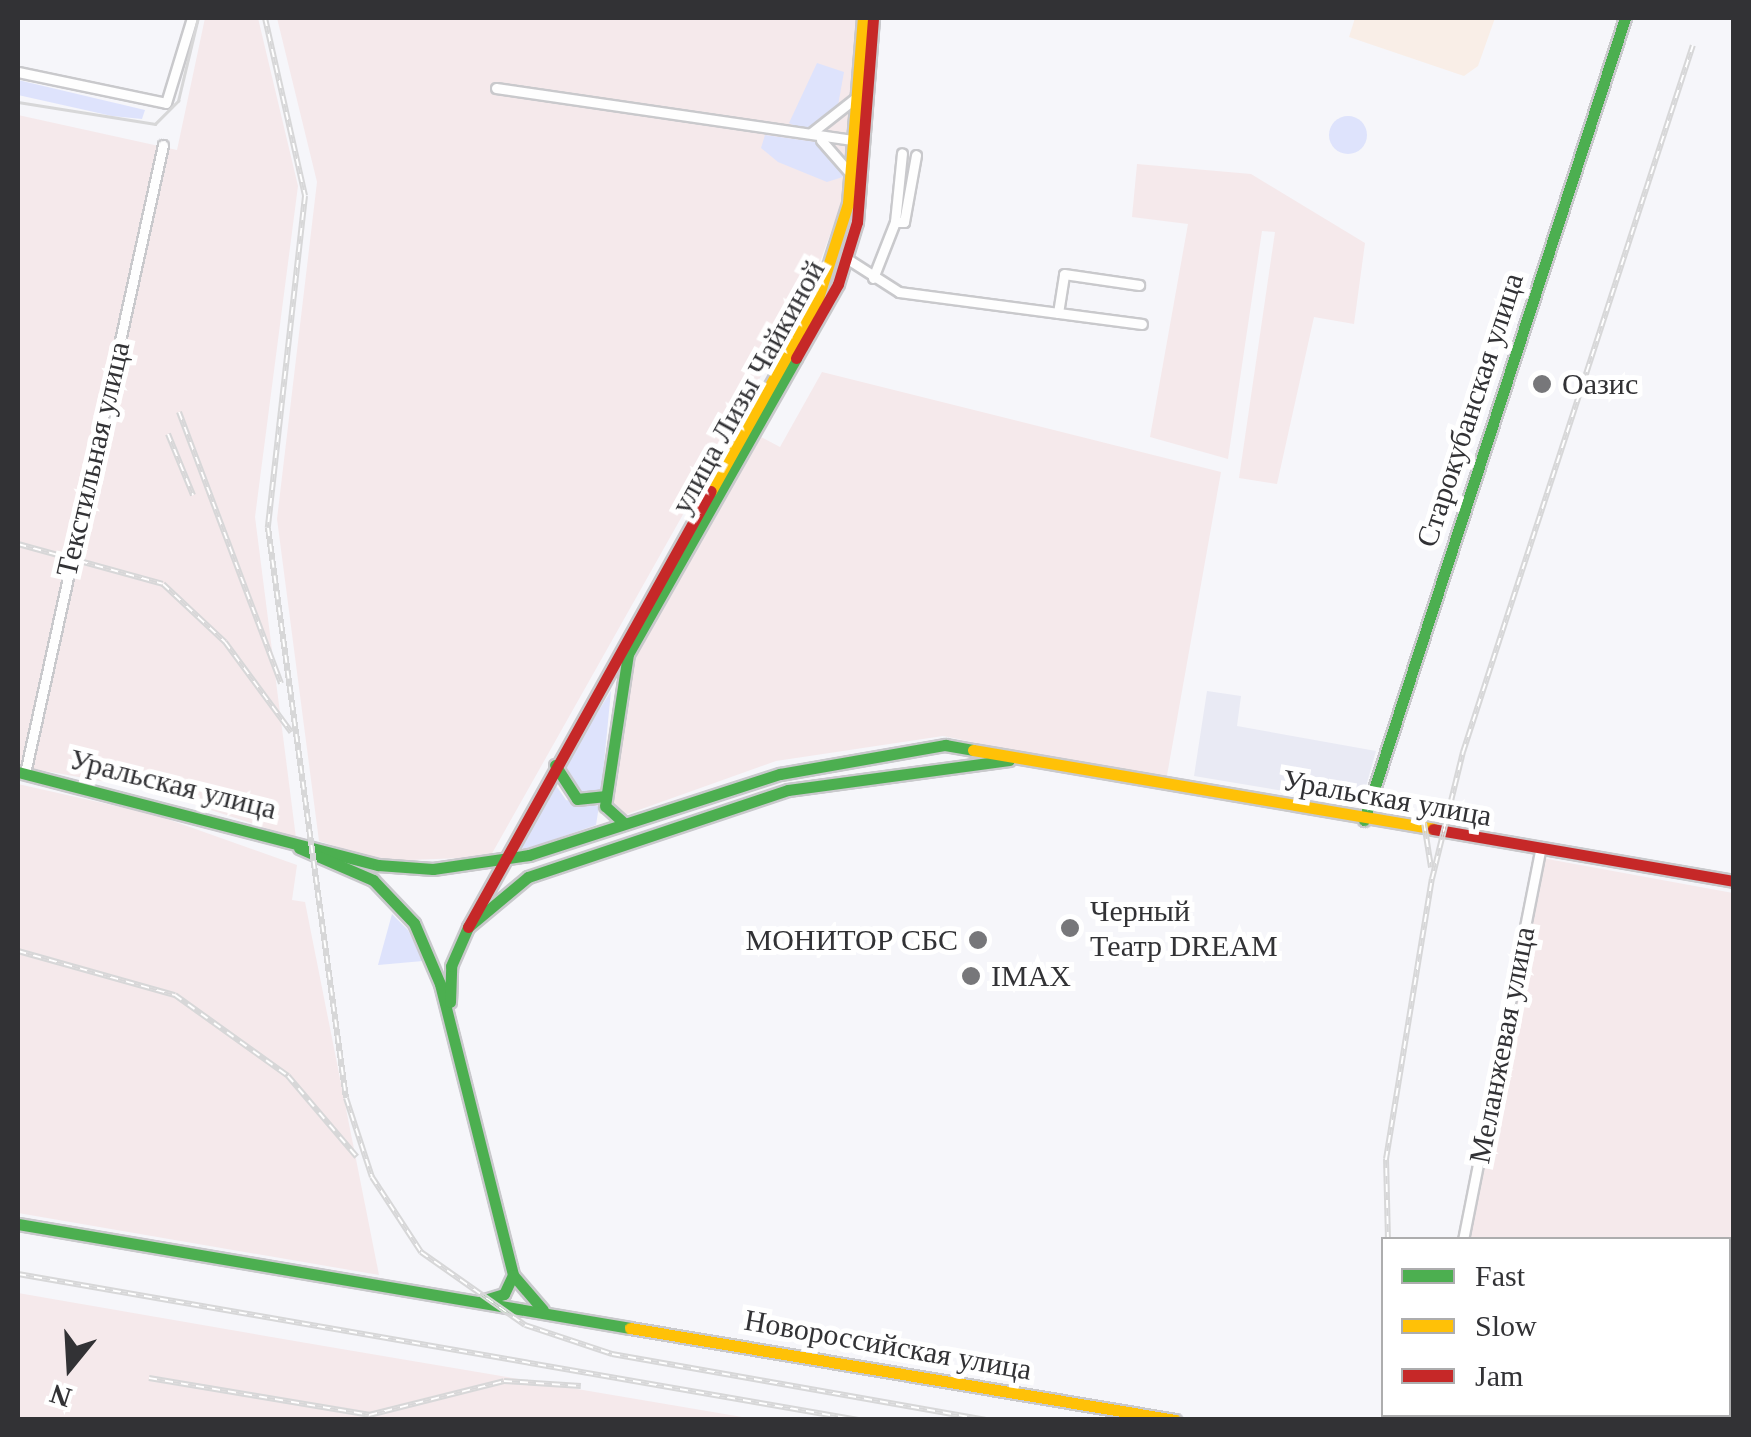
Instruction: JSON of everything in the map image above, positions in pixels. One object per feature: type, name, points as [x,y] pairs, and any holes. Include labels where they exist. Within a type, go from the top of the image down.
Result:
[{"type":"main road","name":"улица Лизы Чайкиной","points":[[628,645],[817,301],[850,186],[858,141],[854,99],[863,18]]},
{"type":"main road","name":"улица Лизы Чайкиной","points":[[628,645],[846,258],[873,18]]},
{"type":"main road","name":"Старокубанская улица","points":[[1364,820],[1626,18]]},
{"type":"main road","points":[[450,1022],[451,966],[468,926],[555,765],[628,645]]},
{"type":"main road","points":[[624,824],[608,814],[606,796],[628,645]]},
{"type":"main road","name":"Уральская улица","points":[[21,773],[397,868],[500,862],[711,795],[899,749],[945,745],[1734,881]]},
{"type":"main road","points":[[899,749],[928,765]]},
{"type":"main road","name":"Уральская улица","points":[[468,926],[528,877],[745,801],[928,765],[1033,758]]},
{"type":"main road","points":[[555,765],[577,800],[606,796]]},
{"type":"main road","points":[[711,795],[745,801]]},
{"type":"main road","name":"Уральская улица","points":[[222,823],[290,843],[392,894]]},
{"type":"main road","points":[[392,894],[397,868]]},
{"type":"main road","name":"Новороссийская улица","points":[[392,894],[440,984],[513,1276],[533,1308],[591,1322]]},
{"type":"main road","name":"Новороссийская улица","points":[[18,1224],[447,1300],[1175,1420]]},
{"type":"main road","points":[[447,1300],[494,1301],[513,1276]]},
{"type":"street","points":[[18,72],[166,104],[192,18]]},
{"type":"street","points":[[496,88],[858,141]]},
{"type":"street","points":[[804,136],[835,123],[854,99]]},
{"type":"street","points":[[804,136],[840,152],[850,186]]},
{"type":"street","name":"Текстильная улица","points":[[21,773],[163,145]]},
{"type":"street","points":[[873,278],[894,222],[902,152]]},
{"type":"street","points":[[894,222],[904,222],[916,154]]},
{"type":"street","points":[[846,258],[899,292],[1142,324]]},
{"type":"street","points":[[1058,313],[1064,274],[1139,285]]},
{"type":"street","name":"Меланжевая улица","points":[[1465,1237],[1540,850]]},
{"type":"shaded area","points":[[205,18],[258,18],[298,186],[255,517],[296,838],[150,790],[18,766],[18,115],[177,150]]},
{"type":"shaded area","points":[[277,18],[858,18],[842,202],[810,289],[490,857],[382,861],[319,841],[277,519],[317,182]]},
{"type":"shaded area","points":[[1355,18],[1495,18],[1478,66],[1464,76],[1349,37]]},
{"type":"shaded area","points":[[817,63],[844,72],[837,111],[818,127],[797,127],[789,123]]},
{"type":"shaded area","points":[[18,80],[145,110],[142,119],[112,116],[18,95]]},
{"type":"shaded area","points":[[1348,116],[1361,122],[1367,135],[1361,148],[1348,154],[1335,148],[1329,135],[1335,122]]},
{"type":"shaded area","points":[[765,135],[823,143],[846,176],[827,182],[778,162],[761,148]]},
{"type":"shaded area","points":[[1137,164],[1251,174],[1365,243],[1354,324],[1314,317],[1277,484],[1239,478],[1275,232],[1262,231],[1228,459],[1150,437],[1188,224],[1132,217]]},
{"type":"shaded area","points":[[822,372],[1221,472],[1166,781],[943,736],[776,761],[622,816],[613,806],[624,682],[637,647],[729,484],[761,437],[780,447]]},
{"type":"shaded area","points":[[611,691],[601,794],[579,796],[563,768]]},
{"type":"shaded area","points":[[1207,691],[1241,696],[1237,726],[1376,751],[1361,804],[1194,776]]},
{"type":"shaded area","points":[[18,784],[156,815],[297,865],[292,900],[305,902],[379,1275],[18,1213]]},
{"type":"shaded area","points":[[555,784],[566,800],[599,806],[596,825],[515,853]]},
{"type":"shaded area","points":[[1542,858],[1733,893],[1733,1419],[1432,1420],[1731,1417],[1731,1237],[1467,1237]]},
{"type":"shaded area","points":[[392,914],[408,930],[423,961],[378,965]]},
{"type":"shaded area","points":[[18,1293],[324,1346],[754,1419],[18,1419]]},
{"type":"tram line","points":[[18,102],[155,124],[178,101],[198,18]]},
{"type":"railway","points":[[265,18],[305,196],[268,528],[346,1098],[372,1177],[421,1252],[525,1325],[612,1354],[986,1420]]},
{"type":"railway","points":[[1388,1237],[1386,1159],[1432,879],[1463,752],[1693,45]]},
{"type":"railway","points":[[179,412],[281,684]]},
{"type":"railway","points":[[168,434],[193,495]]},
{"type":"railway","points":[[18,544],[163,584],[225,642],[291,732]]},
{"type":"railway","points":[[1424,823],[1431,867]]},
{"type":"railway","points":[[18,951],[175,995],[288,1076],[357,1157]]},
{"type":"railway","points":[[1731,1252],[1733,1244]]},
{"type":"railway","points":[[18,1274],[858,1420]]},
{"type":"railway","points":[[149,1378],[369,1415],[504,1381],[581,1386]]},
{"type":"traffic: fast","points":[[1364,820],[1625,18]]},
{"type":"traffic: fast","points":[[624,823],[605,806],[628,654],[796,358]]},
{"type":"traffic: fast","points":[[18,772],[378,865],[433,869],[529,855],[780,774],[945,745],[973,750]]},
{"type":"traffic: fast","points":[[450,1002],[451,966],[468,927],[528,877],[788,790],[1009,760]]},
{"type":"traffic: fast","points":[[555,765],[577,799],[606,796]]},
{"type":"traffic: fast","points":[[299,848],[373,880],[414,923],[440,984],[513,1275],[543,1310]]},
{"type":"traffic: fast","points":[[18,1224],[630,1328]]},
{"type":"traffic: fast","points":[[481,1301],[504,1294],[513,1275]]},
{"type":"traffic: slow","points":[[711,491],[817,301],[848,203],[863,18]]},
{"type":"traffic: slow","points":[[973,750],[1433,829]]},
{"type":"traffic: slow","points":[[630,1328],[1175,1420]]},
{"type":"traffic: jam","points":[[796,358],[838,284],[857,222],[873,18]]},
{"type":"traffic: jam","points":[[468,927],[711,491]]},
{"type":"traffic: jam","points":[[1433,829],[1734,881]]},
{"type":"place","name":"Оазис","points":[[1542,384]]},
{"type":"place","name":"Черный Театр DREAM","points":[[1070,928]]},
{"type":"place","name":"МОНИТОР СБС","points":[[978,940]]},
{"type":"place","name":"IMAX","points":[[971,976]]}]
